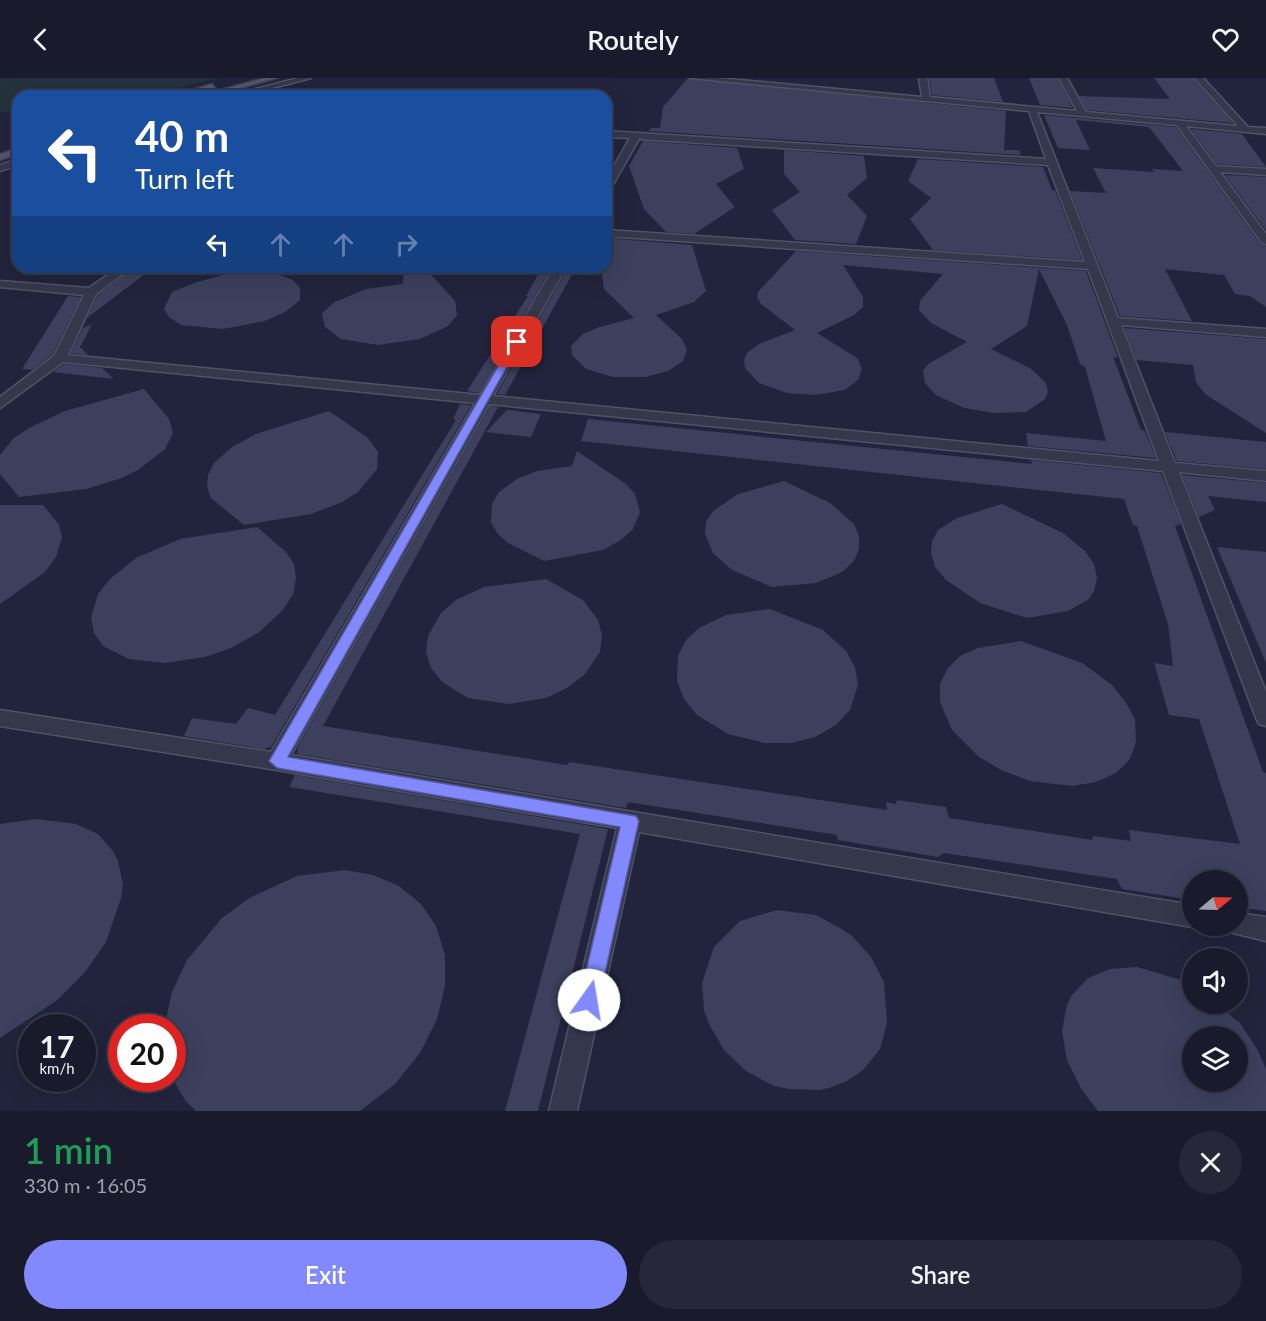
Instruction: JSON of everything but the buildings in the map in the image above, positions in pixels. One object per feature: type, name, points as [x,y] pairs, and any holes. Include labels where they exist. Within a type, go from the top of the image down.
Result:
[{"type":"main road","points":[[199,90],[246,78]]},
{"type":"main road","points":[[226,90],[273,78]]},
{"type":"lane","points":[[257,90],[307,78]]},
{"type":"lane","points":[[694,78],[778,82],[926,100],[1266,131]]},
{"type":"lane","points":[[923,78],[926,100]]},
{"type":"lane","points":[[1064,78],[1083,114]]},
{"type":"lane","points":[[1199,78],[1245,129]]},
{"type":"lane","points":[[1032,110],[1266,718]]},
{"type":"lane","points":[[1180,124],[1266,241]]},
{"type":"lane","points":[[612,135],[1052,162]]},
{"type":"lane","points":[[612,178],[636,136]]},
{"type":"lane","points":[[1212,169],[1266,172]]},
{"type":"lane","points":[[612,233],[1092,266]]},
{"type":"lane","points":[[0,404],[60,358],[91,292],[118,273]]},
{"type":"lane","points":[[277,761],[484,398],[552,273]]},
{"type":"lane","points":[[0,284],[91,292]]},
{"type":"lane","points":[[1113,321],[1266,333]]},
{"type":"lane","points":[[60,358],[1266,476]]},
{"type":"lane","points":[[0,718],[277,761],[1182,914]]},
{"type":"lane","points":[[562,1111],[630,821]]},
{"type":"lane","points":[[1248,925],[1266,928]]},
{"type":"shaded area","points":[[0,78],[220,78],[169,90],[12,90],[12,112],[0,113]]},
{"type":"route","points":[[517,342],[277,761],[630,821],[589,1000]]}]
